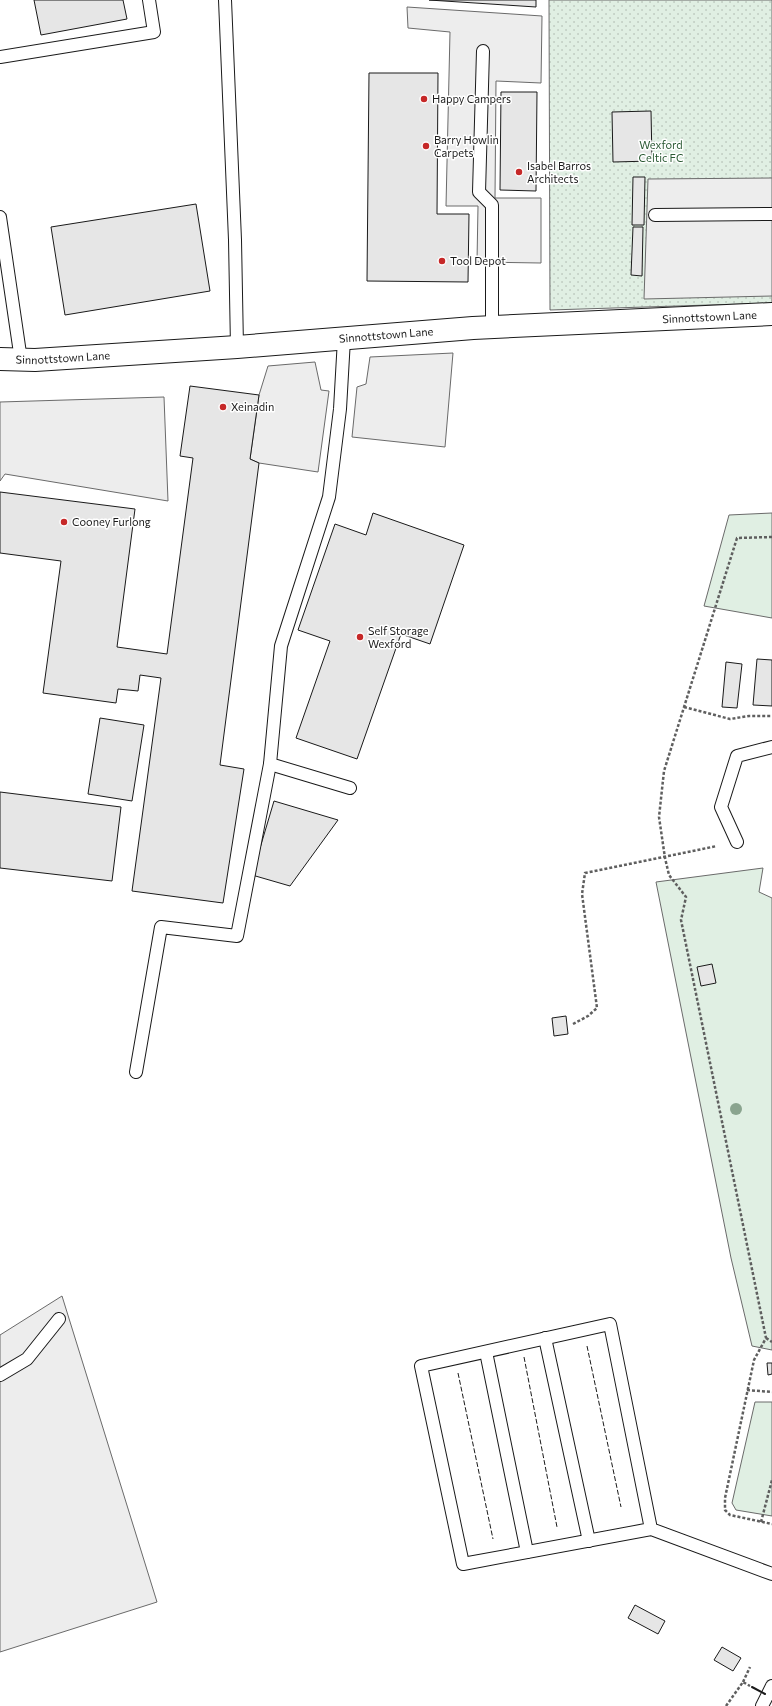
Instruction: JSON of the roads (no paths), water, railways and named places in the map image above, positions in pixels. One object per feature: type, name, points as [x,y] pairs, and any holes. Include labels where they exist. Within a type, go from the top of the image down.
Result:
[{"type":"street","name":"Sinnottstown Lane","points":[[0,359],[21,360],[237,347],[492,327],[772,314]]},
{"type":"lane","points":[[0,57],[154,32],[149,0]]},
{"type":"lane","points":[[225,0],[235,240],[237,347]]},
{"type":"lane","points":[[483,51],[480,192],[492,205],[492,327]]},
{"type":"lane","points":[[655,214],[772,214]]},
{"type":"lane","points":[[0,217],[21,360]]},
{"type":"lane","points":[[136,1072],[161,927],[237,936],[270,764],[281,646],[329,497],[340,409],[344,339]]},
{"type":"lane","points":[[737,842],[721,807],[737,756],[772,747]]},
{"type":"lane","points":[[270,764],[350,788]]},
{"type":"lane","points":[[0,1375],[27,1359],[59,1319]]},
{"type":"lane","points":[[651,1529],[610,1324],[421,1366],[463,1564],[651,1529],[772,1574]]},
{"type":"lane","points":[[545,1338],[589,1541]]},
{"type":"lane","points":[[486,1352],[526,1552]]},
{"type":"lane","points":[[762,1706],[772,1686]]},
{"type":"place","name":"Happy Campers","points":[[424,99]]},
{"type":"place","name":"Barry Howlin Carpets","points":[[426,146]]},
{"type":"place","name":"Isabel Barros Architects","points":[[519,172]]},
{"type":"place","name":"Tool Depot","points":[[442,261]]},
{"type":"place","name":"Xeinadin","points":[[223,407]]},
{"type":"place","name":"Cooney Furlong","points":[[64,522]]},
{"type":"place","name":"Self Storage Wexford","points":[[360,637]]},
{"type":"park label","name":"Wexford Celtic FC","points":[[661,151]]}]
